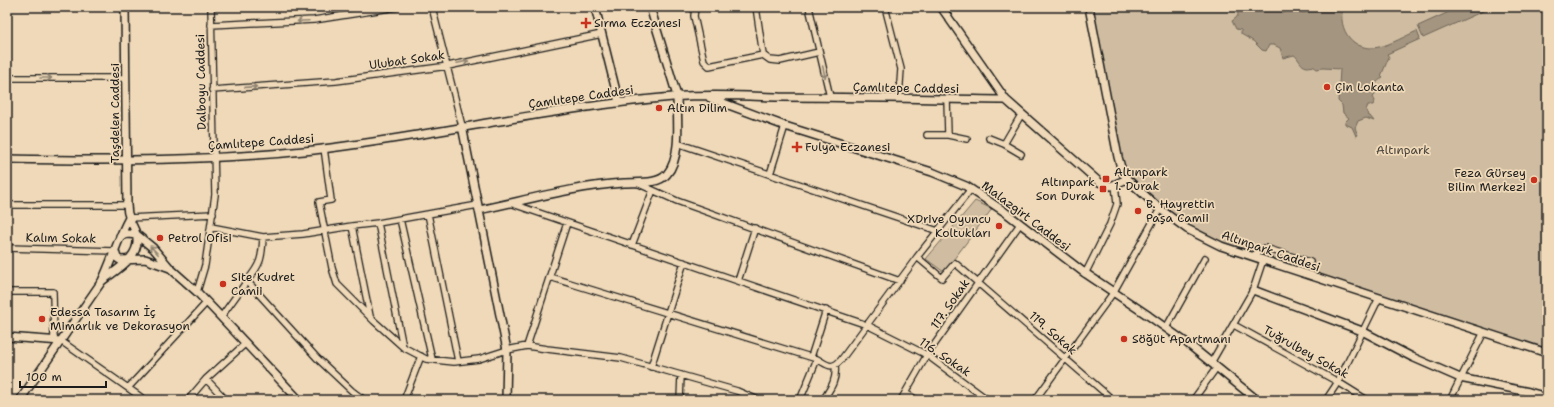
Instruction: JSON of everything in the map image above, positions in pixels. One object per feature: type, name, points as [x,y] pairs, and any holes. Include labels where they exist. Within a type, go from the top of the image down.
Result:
[{"type":"street","name":"Taşdelen Caddesi","points":[[125,7],[127,205],[129,218],[137,235]]},
{"type":"street","name":"Dalboyu Caddesi","points":[[197,292],[205,265],[214,195],[211,7]]},
{"type":"street","points":[[211,25],[314,20],[397,7]]},
{"type":"street","points":[[432,7],[462,126],[508,350],[506,400]]},
{"type":"street","points":[[595,7],[619,103]]},
{"type":"street","points":[[211,227],[263,237],[303,234],[428,214],[510,203],[616,183],[657,181],[667,174],[675,161],[677,143],[677,96],[650,7]]},
{"type":"street","points":[[697,7],[695,8],[694,16],[704,61],[709,66],[763,54]]},
{"type":"street","points":[[756,7],[763,54],[770,60],[780,61],[819,52]]},
{"type":"street","points":[[886,7],[901,69],[899,98]]},
{"type":"street","points":[[941,7],[1006,100],[1021,115],[1099,182],[1111,186],[1127,179]]},
{"type":"street","name":"Altınpark Caddesi","points":[[1089,7],[1122,171],[1127,179],[1160,209],[1187,229],[1214,243],[1547,353]]},
{"type":"street","points":[[811,8],[819,52],[830,97]]},
{"type":"street","name":"Ulubat Sokak","points":[[212,90],[336,81],[448,66],[602,34]]},
{"type":"street","points":[[7,78],[126,78]]},
{"type":"street","name":"Çamlıtepe Caddesi","points":[[7,159],[126,159],[244,156],[324,148],[391,139],[462,126],[677,96],[1006,100]]},
{"type":"street","name":"Malazgirt Caddesi","points":[[705,96],[785,126],[932,172],[966,186],[1020,224],[1085,274],[1166,328],[1257,400]]},
{"type":"street","points":[[947,99],[948,135]]},
{"type":"street","points":[[1004,144],[1021,115]]},
{"type":"street","points":[[770,174],[785,126]]},
{"type":"street","points":[[927,135],[948,135],[967,139]]},
{"type":"street","points":[[989,138],[1004,144],[1021,154]]},
{"type":"street","points":[[677,143],[938,231]]},
{"type":"street","points":[[324,148],[331,200],[319,202],[337,284],[403,347],[421,356],[432,359],[458,361],[479,359],[527,346],[621,358],[737,391],[758,400]]},
{"type":"street","points":[[635,182],[677,201],[900,280]]},
{"type":"street","points":[[1085,274],[1110,224],[1117,204],[1115,184]]},
{"type":"street","points":[[550,277],[817,359],[829,366],[835,365],[841,360],[917,257],[971,189]]},
{"type":"street","points":[[632,245],[653,190]]},
{"type":"street","name":"116. Sokak","points":[[510,203],[826,310],[866,325],[927,355],[988,400]]},
{"type":"street","points":[[7,205],[127,205]]},
{"type":"street","points":[[1035,400],[1066,360],[1113,293],[1160,209]]},
{"type":"street","points":[[20,400],[57,340],[102,281],[129,218],[212,214]]},
{"type":"street","points":[[428,214],[458,361]]},
{"type":"street","points":[[400,219],[432,359]]},
{"type":"street","points":[[378,223],[403,347]]},
{"type":"street","points":[[527,346],[567,223]]},
{"type":"street","name":"117. Sokak","points":[[901,400],[927,355],[1020,224]]},
{"type":"street","points":[[352,226],[370,317]]},
{"type":"street","points":[[738,280],[755,228]]},
{"type":"street","points":[[120,236],[128,234],[137,235],[153,248],[170,268],[207,302],[299,400]]},
{"type":"street","points":[[102,281],[129,261],[135,251],[137,235]]},
{"type":"street","points":[[221,317],[258,268],[263,253],[263,237]]},
{"type":"street","name":"Kalım Sokak","points":[[7,248],[115,250]]},
{"type":"street","points":[[1252,256],[1265,248],[1311,262],[1301,272]]},
{"type":"street","points":[[115,250],[117,258],[120,260],[129,261],[145,259],[170,268]]},
{"type":"street","name":"119. Sokak","points":[[917,257],[942,278],[955,263],[979,282],[1113,400]]},
{"type":"street","points":[[1166,328],[1205,258]]},
{"type":"street","points":[[1193,400],[1214,365],[1253,290],[1263,260]]},
{"type":"street","points":[[651,367],[684,262]]},
{"type":"street","points":[[247,281],[317,358],[352,392],[364,400]]},
{"type":"street","points":[[1253,290],[1362,331],[1412,357],[1460,378],[1547,397]]},
{"type":"street","points":[[7,292],[53,292],[57,340]]},
{"type":"street","points":[[1326,400],[1338,382],[1379,298]]},
{"type":"street","points":[[128,388],[207,302]]},
{"type":"street","points":[[810,357],[826,310]]},
{"type":"street","name":"Tuğrulbey Sokak","points":[[1234,325],[1338,382],[1367,400]]},
{"type":"street","points":[[1450,400],[1484,332]]},
{"type":"street","points":[[7,337],[57,340],[145,400]]},
{"type":"street","points":[[188,400],[206,379],[246,343]]},
{"type":"street","points":[[404,400],[421,356]]},
{"type":"street","points":[[800,400],[817,359]]},
{"type":"street","points":[[823,400],[834,385],[836,372],[835,365]]},
{"type":"street","points":[[680,400],[681,375]]},
{"type":"street","points":[[206,379],[226,400]]},
{"type":"street","points":[[1524,400],[1528,392]]},
{"type":"street","points":[[906,393],[917,400]]},
{"type":"green space","name":"Altınpark","points":[[1089,7],[1547,7],[1547,353],[1221,246],[1187,229],[1122,171]]},
{"type":"green space","points":[[975,201],[992,209],[944,272],[926,259]]},
{"type":"shaded area","points":[[1237,7],[1240,7],[1241,11],[1244,12],[1256,8],[1279,10],[1283,13],[1286,12],[1287,8],[1296,8],[1303,13],[1309,11],[1311,7],[1343,7],[1342,16],[1345,31],[1349,38],[1362,47],[1370,48],[1384,46],[1417,31],[1420,39],[1387,54],[1389,57],[1381,76],[1383,78],[1377,82],[1375,86],[1376,94],[1373,97],[1375,101],[1373,105],[1368,105],[1366,110],[1368,115],[1374,121],[1366,118],[1358,121],[1355,128],[1358,135],[1356,136],[1352,127],[1345,124],[1349,118],[1343,113],[1342,105],[1338,101],[1340,69],[1317,69],[1307,67],[1301,64],[1294,55],[1283,58],[1280,48],[1274,45],[1269,45],[1266,51],[1262,50],[1253,41],[1241,34],[1241,30],[1236,29],[1232,21],[1238,15]]},
{"type":"shaded area","points":[[1460,7],[1492,7],[1423,38],[1418,26]]},
{"type":"place","name":"Sırma Eczanesi","points":[[586,23]]},
{"type":"place","name":"Çin Lokanta","points":[[1327,87]]},
{"type":"place","name":"Altın Dilim","points":[[659,108]]},
{"type":"place","name":"Fulya Eczanesi","points":[[797,147]]},
{"type":"place","name":"Altınpark 1. Durak","points":[[1106,179]]},
{"type":"place","name":"Feza Gürsey Bilim Merkezi","points":[[1534,180]]},
{"type":"place","name":"Altınpark Son Durak","points":[[1103,189]]},
{"type":"place","name":"B. Hayrettin Paşa Camii","points":[[1138,211]]},
{"type":"place","name":"XDrive Oyuncu Koltukları","points":[[999,226]]},
{"type":"place","name":"Petrol Ofisi","points":[[160,238]]},
{"type":"place","name":"Site Kudret Camii","points":[[223,284]]},
{"type":"place","name":"Edessa Tasarım İç Mimarlık ve Dekorasyon","points":[[42,319]]},
{"type":"place","name":"Söğüt Apartmanı","points":[[1124,339]]}]
